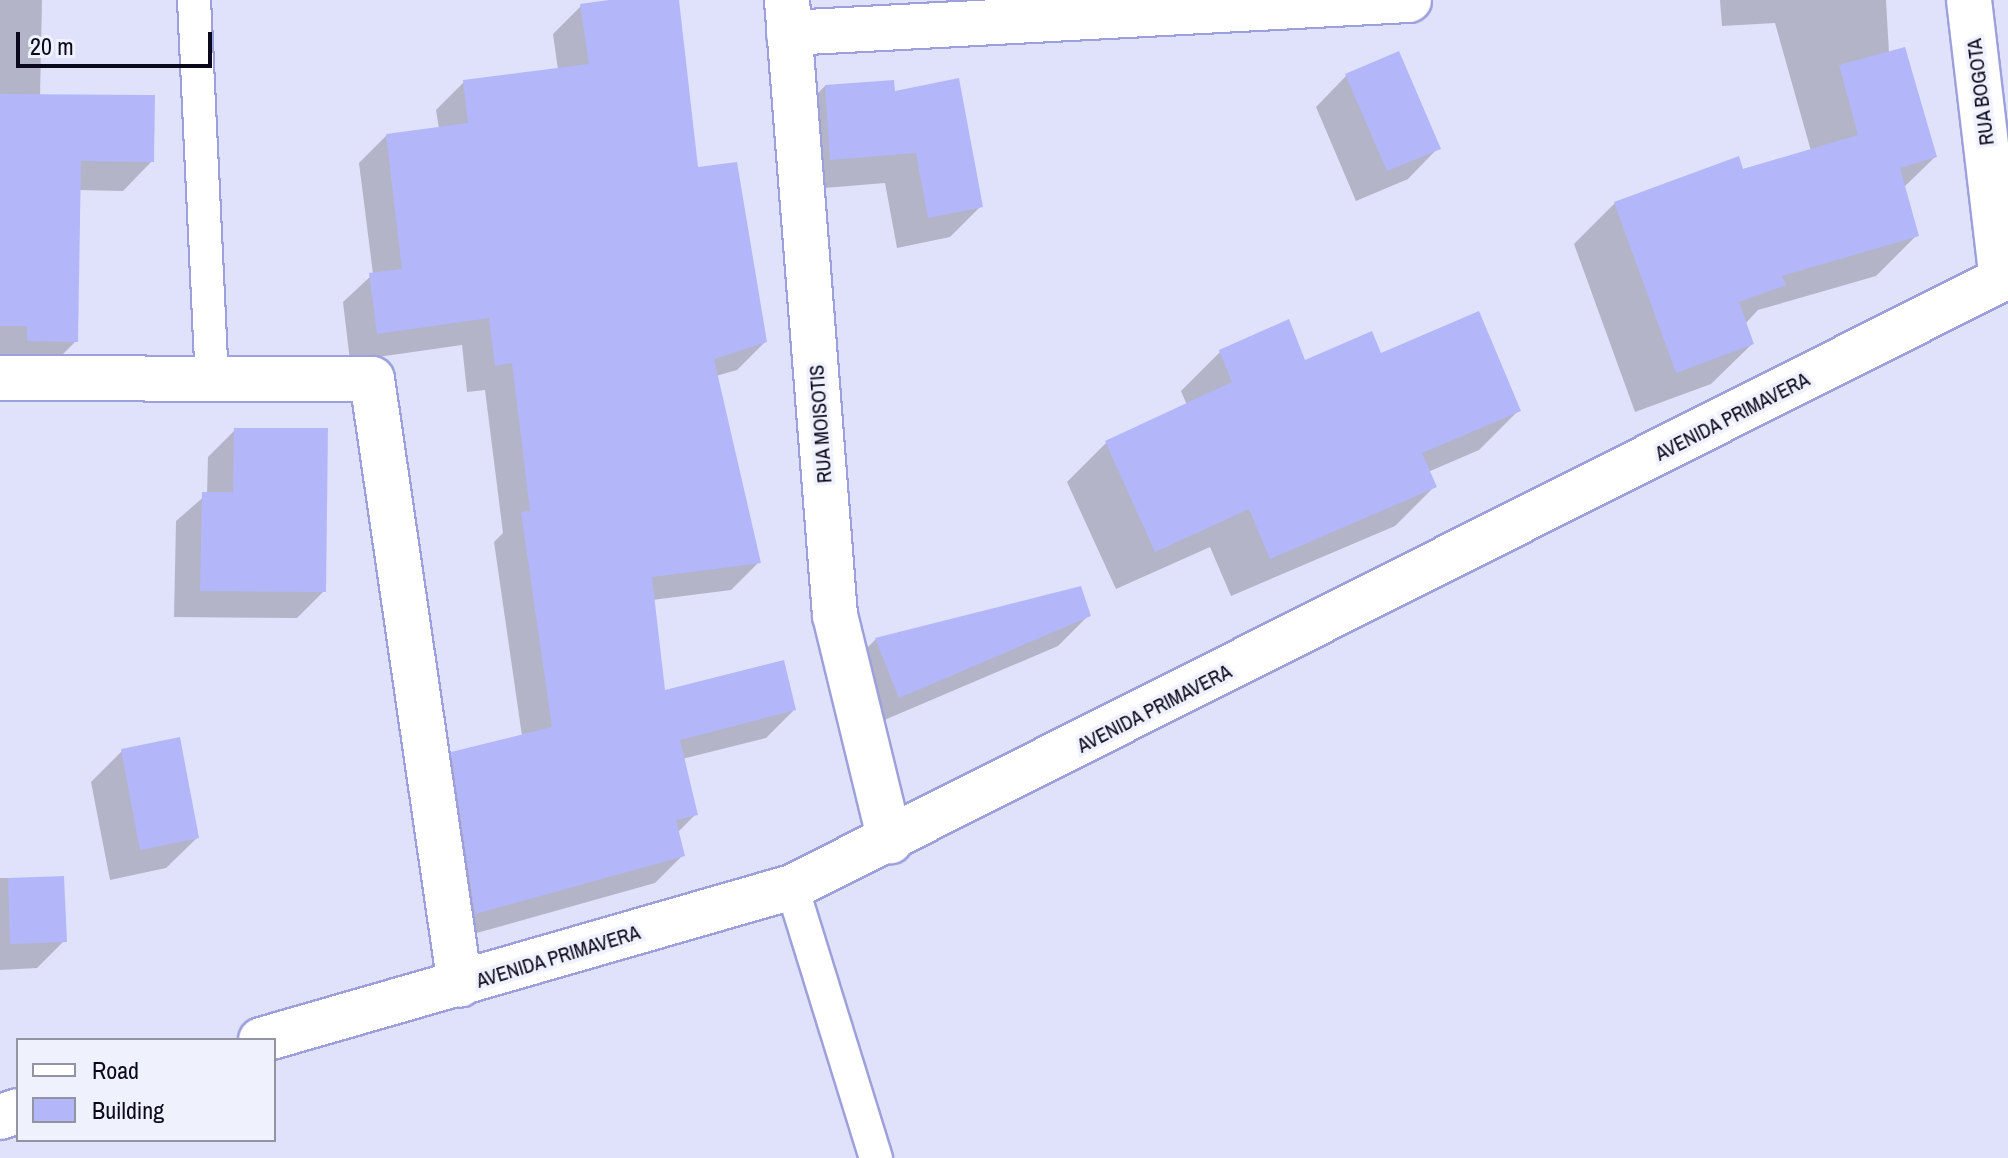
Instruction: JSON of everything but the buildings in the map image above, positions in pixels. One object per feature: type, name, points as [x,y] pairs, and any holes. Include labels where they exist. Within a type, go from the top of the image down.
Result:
[{"type":"street","points":[[788,17],[1409,0]]},
{"type":"street","name":"RUA BOGOTA","points":[[1969,0],[2005,278]]},
{"type":"street","name":"RUA MOISOTIS","points":[[788,17],[835,615],[890,841]]},
{"type":"street","name":"AVENIDA PRIMAVERA","points":[[268,1038],[792,887],[890,841],[2005,278]]},
{"type":"street","points":[[0,378],[348,375],[372,379],[376,388],[460,985]]},
{"type":"lane","points":[[194,0],[212,375]]},
{"type":"lane","points":[[792,887],[876,1158]]}]
